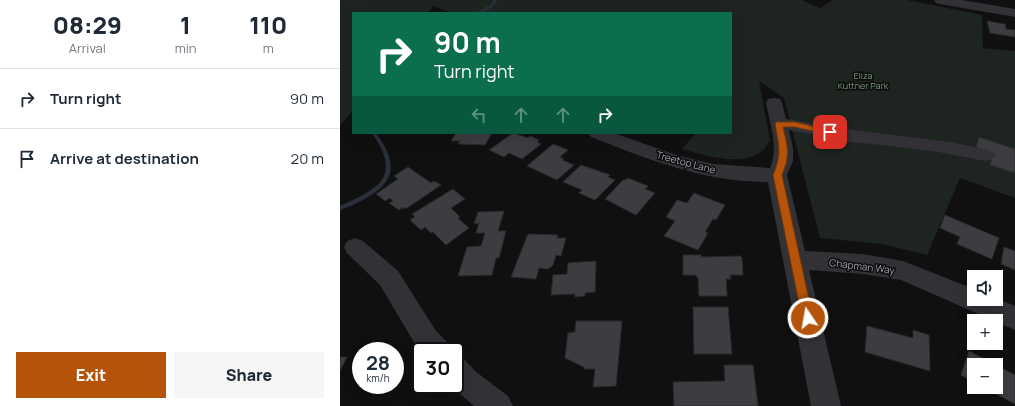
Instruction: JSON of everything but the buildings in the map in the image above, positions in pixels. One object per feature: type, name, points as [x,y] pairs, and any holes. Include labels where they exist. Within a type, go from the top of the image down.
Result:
[{"type":"street","points":[[940,0],[1015,12]]},
{"type":"street","points":[[774,102],[784,148],[783,161],[777,175],[826,406]]},
{"type":"street","points":[[779,124],[795,124],[843,135],[944,146],[985,155]]},
{"type":"street","name":"Treetop Lane","points":[[600,134],[663,157],[706,169],[753,176],[777,175]]},
{"type":"street","points":[[355,247],[389,278],[428,342]]},
{"type":"street","name":"Chapman Way","points":[[796,260],[863,264],[903,271],[934,282],[1015,318]]},
{"type":"street","points":[[464,380],[498,406]]},
{"type":"green space","name":"Eliza Kuttner Park","points":[[340,0],[801,0],[820,8],[833,0],[907,0],[982,15],[983,48],[1015,51],[1015,198],[960,178],[927,255],[883,244],[820,238],[784,98],[759,81],[770,140],[764,149],[745,158],[734,159],[712,157],[682,149],[695,134],[732,134],[732,12],[450,12],[433,6],[429,12],[352,12],[352,111],[340,126]]},
{"type":"waterway","points":[[479,12],[493,5],[495,0]]},
{"type":"waterway","points":[[340,208],[374,191],[387,177],[389,164],[387,157],[375,134]]},
{"type":"route","points":[[808,318],[777,175],[783,161],[784,148],[779,124],[795,124],[830,132]]}]
